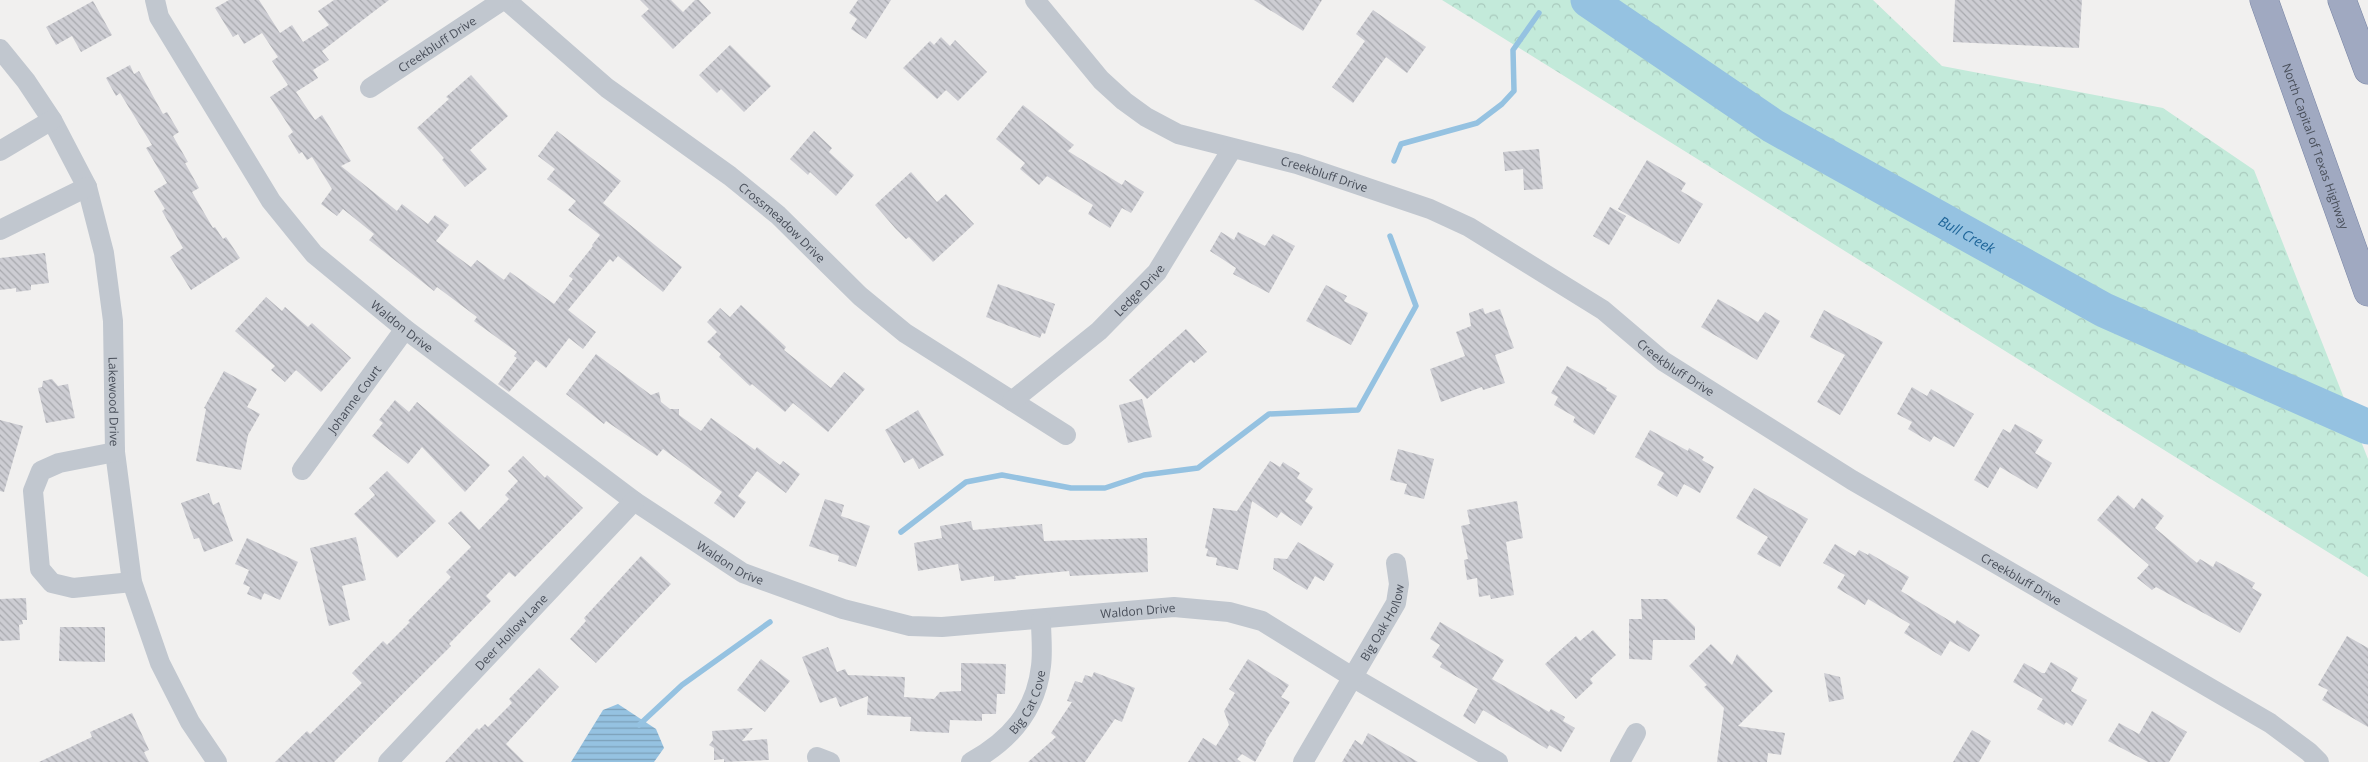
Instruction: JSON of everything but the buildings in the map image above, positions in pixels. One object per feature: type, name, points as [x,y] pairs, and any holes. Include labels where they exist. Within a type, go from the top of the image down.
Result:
[{"type":"highway","name":"North Capital of Texas Highway","points":[[2264,0],[2368,292]]},
{"type":"highway","points":[[2342,0],[2368,70]]},
{"type":"street","name":"Waldon Drive","points":[[155,0],[159,17],[271,201],[314,254],[406,329],[634,502],[743,573],[843,609],[910,626],[942,627],[1041,620],[1174,607],[1228,612],[1262,622],[1498,762]]},
{"type":"street","name":"Creekbluff Drive","points":[[370,88],[505,0]]},
{"type":"street","name":"Crossmeadow Drive","points":[[505,0],[608,88],[730,176],[778,215],[860,296],[905,333],[1066,435]]},
{"type":"street","name":"Creekbluff Drive","points":[[1035,0],[1101,80],[1124,102],[1146,117],[1178,134],[1298,164],[1430,209],[1469,227],[1603,310],[1663,361],[1704,387],[1852,480],[2270,723],[2309,752],[2319,762]]},
{"type":"street","name":"Lakewood Drive","points":[[0,49],[26,81],[52,120],[87,187],[104,253],[113,321],[115,452],[132,582],[160,663],[190,722],[217,762]]},
{"type":"street","points":[[0,150],[52,120]]},
{"type":"street","name":"Ledge Drive","points":[[1012,401],[1099,331],[1157,272],[1232,148]]},
{"type":"street","points":[[0,230],[87,187]]},
{"type":"street","name":"Johanne Court","points":[[302,470],[406,329]]},
{"type":"street","points":[[115,452],[59,463],[41,471],[33,490],[40,569],[52,583],[73,588],[132,582]]},
{"type":"street","name":"Deer Hollow Lane","points":[[388,762],[634,502]]},
{"type":"street","name":"Big Oak Hollow","points":[[1303,762],[1354,678],[1396,603],[1399,584],[1396,563]]},
{"type":"street","name":"Big Cat Cove","points":[[970,762],[991,751],[1016,729],[1032,700],[1041,667],[1041,620]]},
{"type":"street","points":[[1620,762],[1636,733]]},
{"type":"green space","points":[[1442,0],[1873,0],[1942,66],[2163,108],[2254,170],[2368,459],[2368,577]]},
{"type":"water","points":[[618,704],[656,729],[664,748],[654,762],[571,762],[603,710]]},
{"type":"waterway","name":"Bull Creek","points":[[1588,0],[1773,126],[2104,310],[2368,427]]},
{"type":"waterway","points":[[1394,161],[1401,144],[1477,123],[1502,104],[1514,91],[1513,50],[1539,13]]},
{"type":"waterway","points":[[901,532],[966,482],[1002,475],[1071,488],[1105,488],[1144,475],[1198,468],[1269,414],[1358,410],[1416,306],[1390,236]]},
{"type":"waterway","points":[[639,725],[682,685],[770,622]]}]
